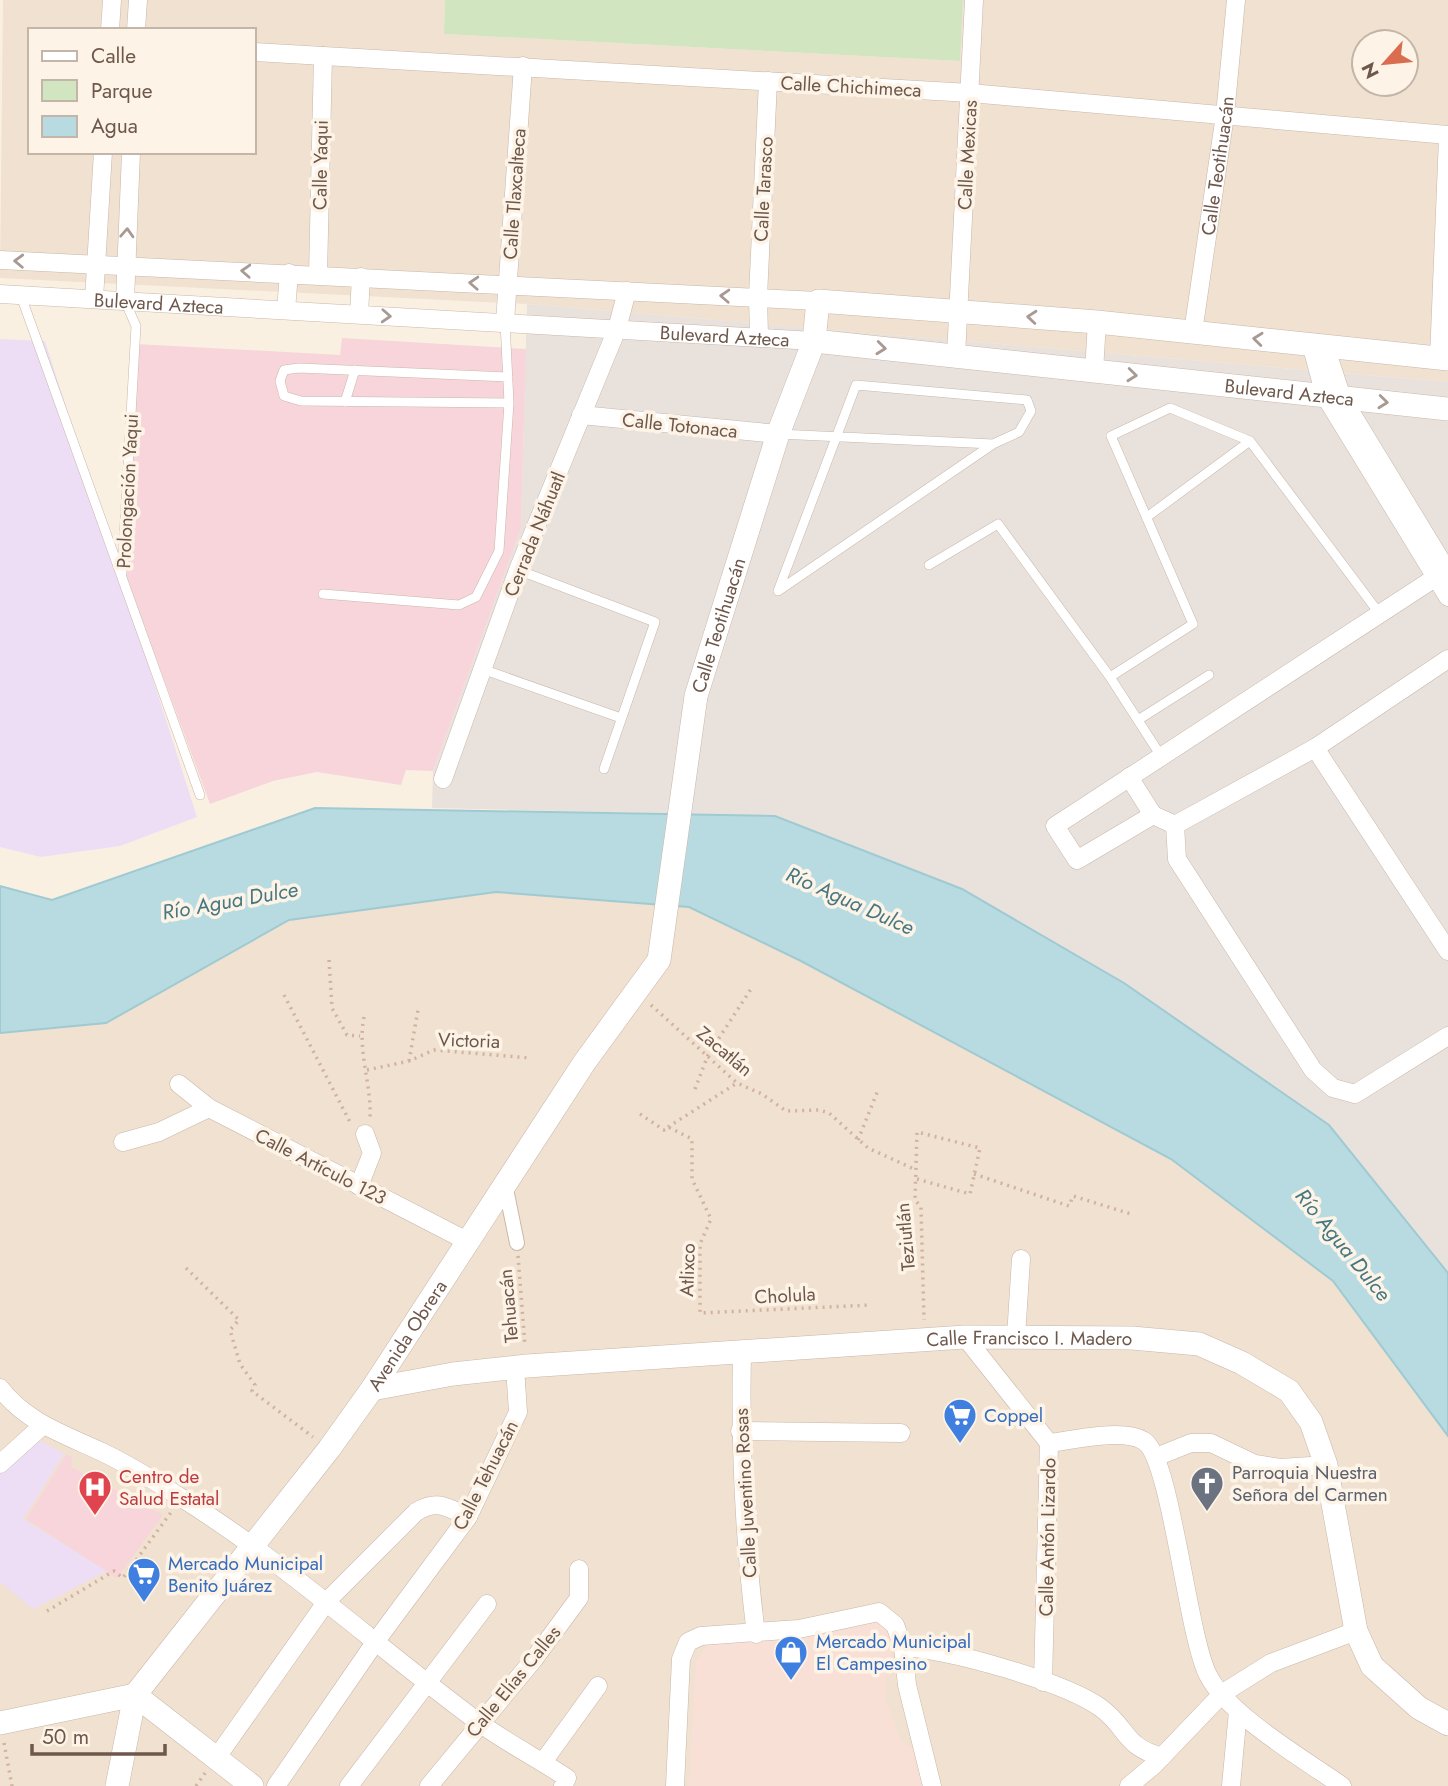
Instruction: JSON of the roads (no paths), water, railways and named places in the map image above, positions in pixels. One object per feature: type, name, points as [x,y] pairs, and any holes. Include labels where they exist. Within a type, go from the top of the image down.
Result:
[{"type":"street","points":[[110,28],[112,0]]},
{"type":"street","points":[[136,28],[138,0]]},
{"type":"street","name":"Calle Mexicas","points":[[956,356],[974,0]]},
{"type":"street","name":"Calle Teotihuacán","points":[[1193,332],[1225,115],[1236,0]]},
{"type":"street","name":"Calle Chichimeca","points":[[256,52],[970,93],[1448,137]]},
{"type":"street","name":"Calle Yaqui","points":[[318,275],[323,56]]},
{"type":"street","name":"Calle Tlaxcalteca","points":[[505,322],[523,66]]},
{"type":"street","name":"Calle Tarasco","points":[[759,337],[758,297],[768,81]]},
{"type":"street","points":[[1444,358],[1448,137]]},
{"type":"street","points":[[94,299],[103,154]]},
{"type":"street","points":[[125,301],[131,154]]},
{"type":"street","name":"Bulevard Azteca","points":[[0,260],[818,300],[1097,322],[1444,358]]},
{"type":"street","points":[[286,310],[289,274]]},
{"type":"street","points":[[359,314],[361,277]]},
{"type":"street","name":"Cerrada Náhuatl","points":[[443,779],[518,570],[617,329],[627,290]]},
{"type":"street","name":"Bulevard Azteca","points":[[0,294],[814,341],[1448,409]]},
{"type":"street","name":"Calle Teotihuacán","points":[[659,960],[696,696],[778,435],[814,341],[818,300]]},
{"type":"street","points":[[1094,371],[1097,322]]},
{"type":"street","points":[[1318,345],[1333,397],[1443,573],[1448,597]]},
{"type":"street","name":"Calle Totonaca","points":[[582,415],[778,435]]},
{"type":"street","points":[[1153,815],[1077,860],[1055,826],[1443,573]]},
{"type":"street","points":[[1175,825],[1315,748],[1448,659]]},
{"type":"street","points":[[1315,748],[1448,951]]},
{"type":"street","points":[[1129,778],[1153,815],[1175,825]]},
{"type":"street","points":[[1175,825],[1177,859],[1313,1070],[1333,1088],[1355,1094],[1448,1036]]},
{"type":"street","name":"Avenida Obrera","points":[[135,1695],[329,1449],[372,1389],[584,1063],[659,960]]},
{"type":"street","name":"Calle Artículo 123","points":[[179,1084],[209,1108],[467,1241]]},
{"type":"street","points":[[123,1142],[159,1132],[209,1108]]},
{"type":"street","points":[[359,1186],[373,1153],[365,1135]]},
{"type":"street","points":[[505,1183],[517,1243]]},
{"type":"street","points":[[1016,1337],[1021,1259]]},
{"type":"street","name":"Calle Francisco I. Madero","points":[[372,1389],[453,1374],[521,1366],[965,1337],[1132,1338],[1199,1344],[1241,1363],[1289,1391],[1311,1422],[1326,1465],[1356,1631],[1372,1666],[1419,1709],[1448,1724]]},
{"type":"street","name":"Calle Antón Lizardo","points":[[965,1337],[1049,1443],[1043,1682]]},
{"type":"street","name":"Calle Juventino Rosas","points":[[742,1352],[740,1431],[745,1545],[756,1634]]},
{"type":"street","name":"Calle Tehuacán","points":[[276,1786],[376,1641],[468,1517],[518,1412],[521,1366]]},
{"type":"street","points":[[0,1388],[11,1402],[42,1426],[103,1453],[181,1497],[253,1547],[327,1601],[479,1723],[543,1762],[565,1782]]},
{"type":"street","points":[[0,1464],[42,1426]]},
{"type":"street","points":[[740,1431],[901,1433]]},
{"type":"street","points":[[1049,1443],[1125,1434],[1145,1441],[1156,1457],[1183,1570],[1196,1649],[1209,1678],[1238,1711],[1342,1786]]},
{"type":"street","points":[[1156,1457],[1191,1443],[1211,1443],[1255,1464],[1280,1468],[1326,1465]]},
{"type":"street","points":[[217,1757],[327,1601],[416,1512],[429,1504],[440,1503],[468,1517]]},
{"type":"street","name":"Calle Elías Calles","points":[[429,1786],[534,1659],[579,1598],[579,1569]]},
{"type":"street","points":[[349,1786],[487,1604]]},
{"type":"street","points":[[675,1786],[681,1659],[688,1642],[701,1636],[799,1629],[879,1612],[895,1625],[903,1647],[907,1685],[932,1786]]},
{"type":"street","points":[[1129,1786],[1223,1693],[1271,1663],[1356,1631]]},
{"type":"street","points":[[903,1647],[932,1648],[1043,1682],[1102,1709],[1134,1746],[1162,1756]]},
{"type":"street","points":[[543,1762],[564,1729],[598,1686]]},
{"type":"street","points":[[0,1723],[135,1695],[252,1786]]},
{"type":"street","points":[[117,1786],[135,1695]]},
{"type":"street","points":[[1231,1786],[1238,1711]]},
{"type":"lane","points":[[21,295],[122,578]]},
{"type":"lane","name":"Prolongación Yaqui","points":[[125,301],[136,326],[122,578],[200,795]]},
{"type":"lane","points":[[323,594],[459,605],[476,597],[499,551],[509,403],[505,322]]},
{"type":"lane","points":[[508,377],[355,370],[284,370],[280,382],[284,396],[301,401],[509,403]]},
{"type":"lane","points":[[345,402],[355,370]]},
{"type":"lane","points":[[856,385],[1027,400],[1031,411],[1028,421],[1018,432],[993,444],[778,590],[856,385]]},
{"type":"lane","points":[[1110,677],[1193,624],[1111,436],[1170,408],[1250,441],[1379,613]]},
{"type":"lane","points":[[778,435],[993,444]]},
{"type":"lane","points":[[1147,517],[1250,441]]},
{"type":"lane","points":[[929,565],[998,524],[1110,677],[1161,756]]},
{"type":"lane","points":[[518,570],[655,622],[604,769]]},
{"type":"lane","points":[[482,669],[621,718]]},
{"type":"lane","points":[[1138,720],[1209,675]]},
{"type":"water","name":"Río Agua Dulce","points":[[315,808],[775,816],[962,889],[1124,983],[1329,1125],[1448,1273],[1448,1436],[1333,1281],[1171,1159],[801,961],[689,907],[496,892],[289,920],[106,1023],[0,1033],[0,886],[52,900]]},
{"type":"place","name":"Coppel","points":[[960,1445]]},
{"type":"place","name":"Parroquia Nuestra Señora del Carmen","points":[[1207,1513]]},
{"type":"place","name":"Centro de Salud Estatal","points":[[95,1517]]},
{"type":"place","name":"Mercado Municipal Benito Juárez","points":[[144,1604]]},
{"type":"place","name":"Mercado Municipal El Campesino","points":[[791,1682]]}]
